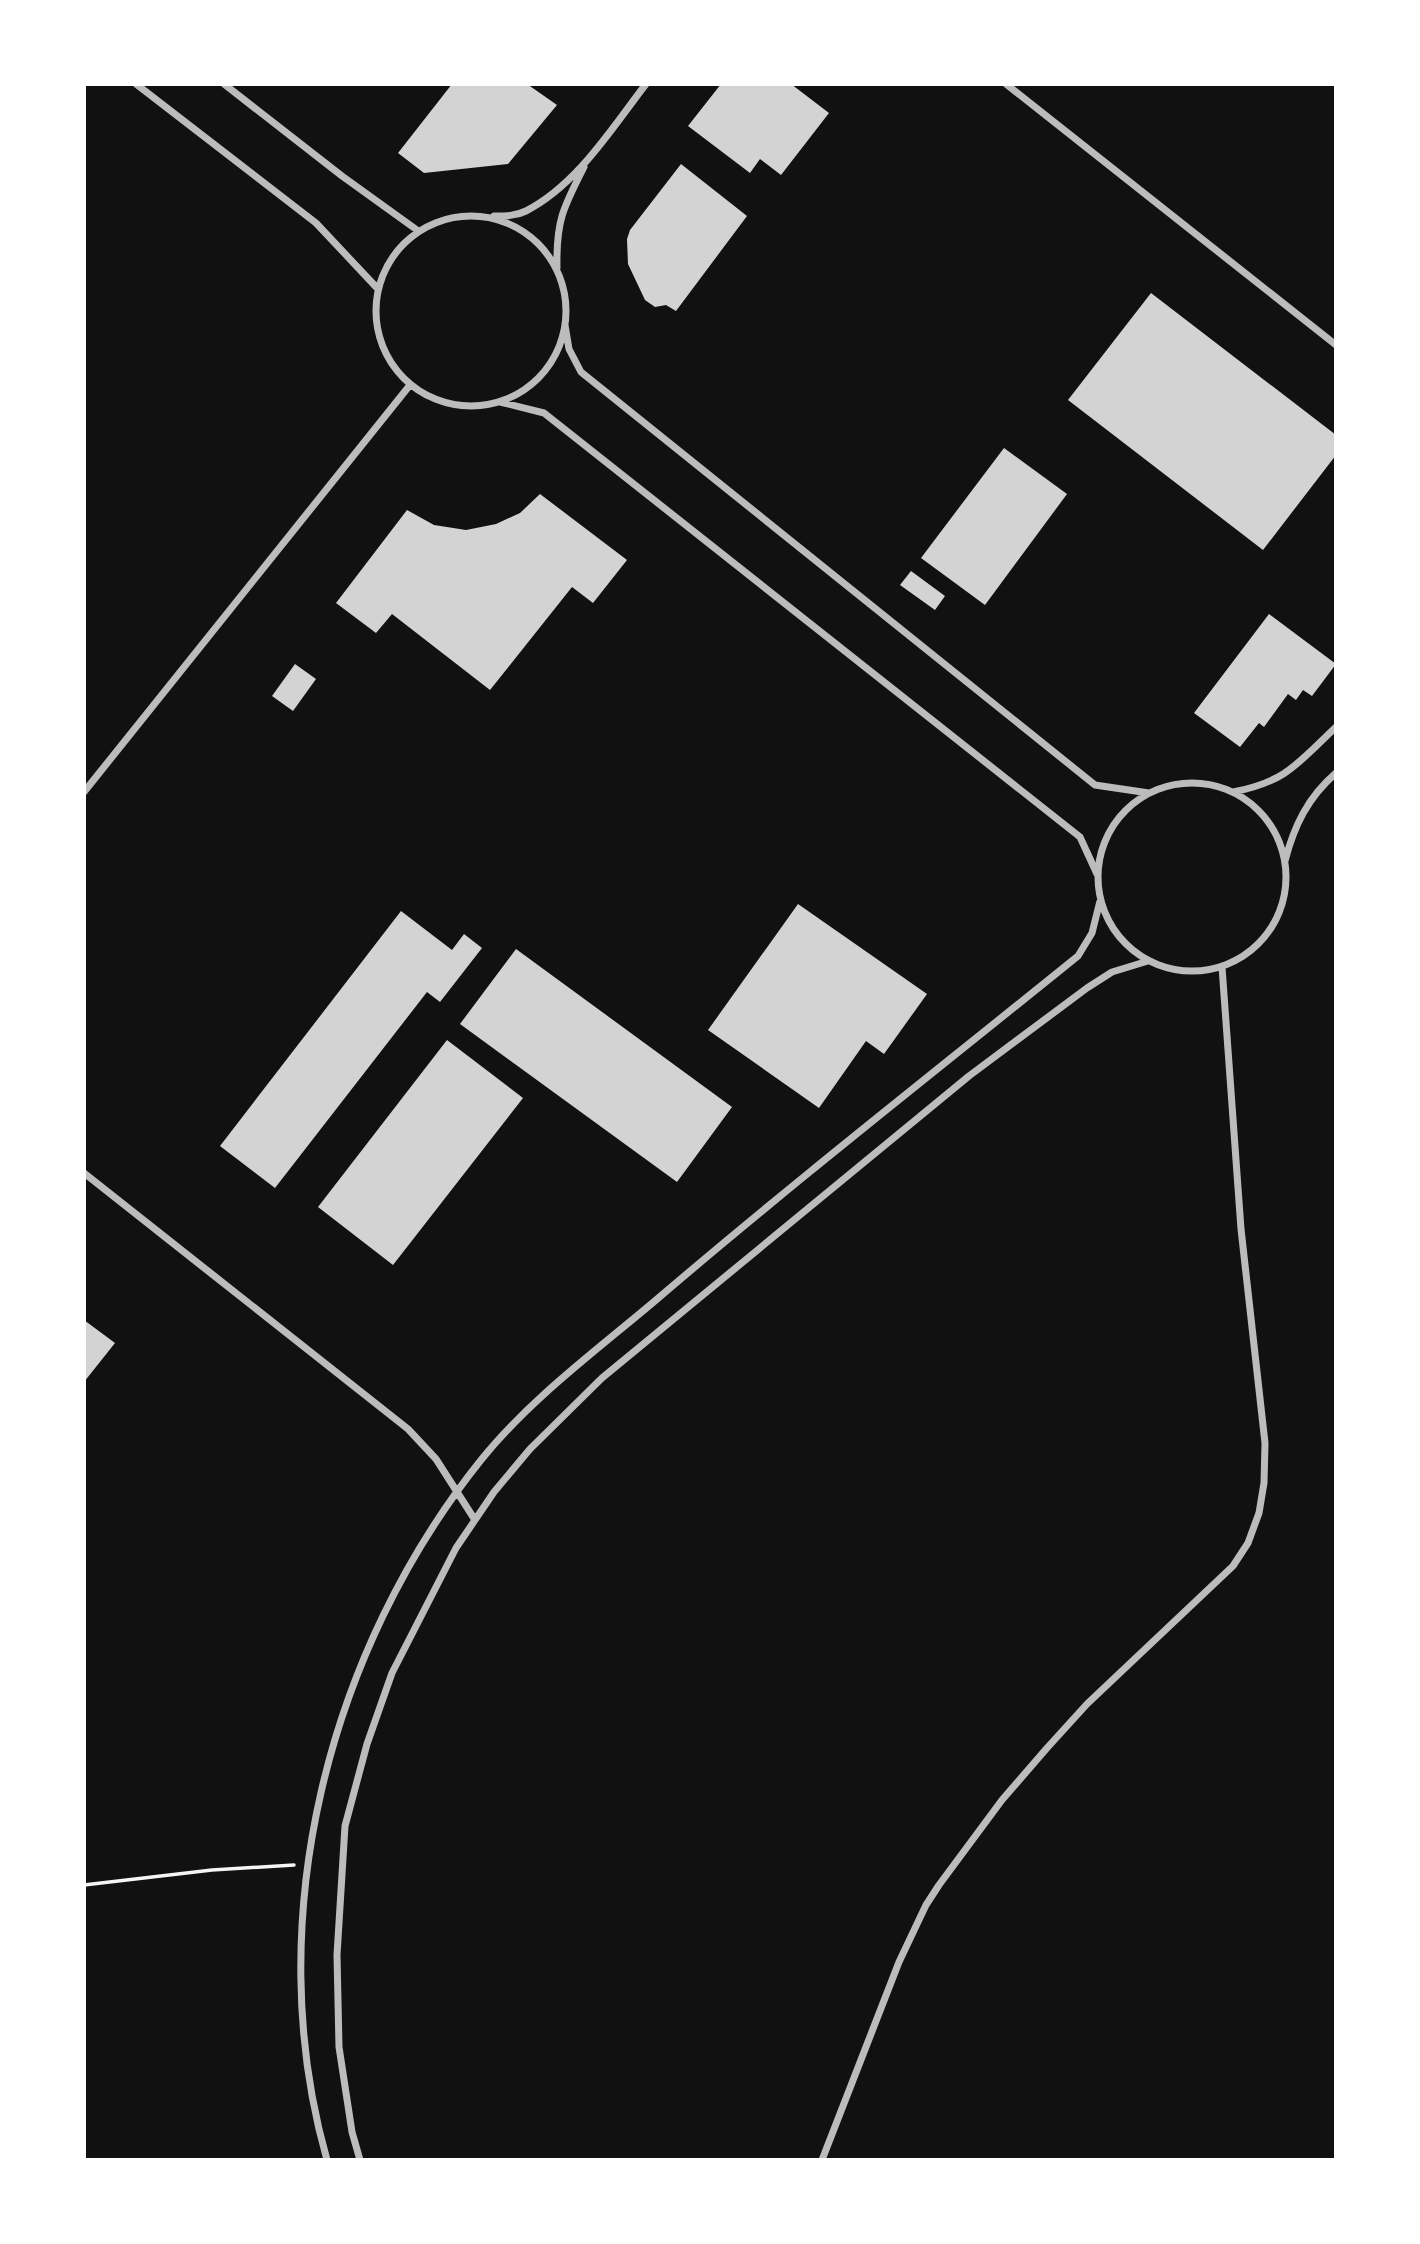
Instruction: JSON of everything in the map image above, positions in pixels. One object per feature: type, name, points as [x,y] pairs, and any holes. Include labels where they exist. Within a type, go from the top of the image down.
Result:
[{"type":"street","points":[[136,84],[316,223],[378,289]]},
{"type":"street","points":[[224,84],[342,176],[417,230]]},
{"type":"street","points":[[565,325],[559,349],[543,373],[519,393],[500,402],[471,406],[431,398],[410,385],[391,364],[376,328],[378,289],[382,274],[400,246],[417,230],[459,216],[525,212],[544,200],[587,160],[646,84]]},
{"type":"street","points":[[1006,84],[1336,345]]},
{"type":"street","points":[[556,268],[556,231],[561,213],[587,160]]},
{"type":"street","points":[[488,216],[517,227],[542,247],[556,268],[565,296],[565,325],[569,349],[580,372],[1095,785],[1149,793]]},
{"type":"street","points":[[84,792],[410,385]]},
{"type":"street","points":[[500,402],[544,413],[1080,838],[1097,874]]},
{"type":"street","points":[[1233,792],[1266,785],[1280,778],[1336,727]]},
{"type":"street","points":[[1285,862],[1294,827],[1312,798],[1336,773]]},
{"type":"street","points":[[327,2160],[318,2127],[303,2038],[301,1951],[309,1866],[328,1760],[350,1687],[411,1563],[458,1490],[484,1456],[539,1399],[726,1240],[1078,956],[1092,933],[1100,901],[1097,874],[1101,845],[1113,825],[1129,807],[1149,793],[1177,785],[1196,784],[1233,792],[1252,805],[1267,821],[1279,840],[1285,862],[1286,888],[1279,914],[1265,937],[1246,955],[1222,967],[1197,971],[1172,970],[1149,961],[1119,936],[1100,901]]},
{"type":"street","points":[[360,2160],[352,2132],[339,2047],[337,1955],[345,1826],[367,1744],[392,1673],[419,1615],[456,1548],[530,1449],[602,1378],[969,1076],[1112,972],[1149,961]]},
{"type":"street","points":[[822,2160],[899,1962],[926,1905],[939,1885],[1002,1800],[1071,1721],[1233,1566],[1248,1543],[1259,1513],[1264,1483],[1265,1443],[1241,1229],[1222,967]]},
{"type":"street","points":[[84,1173],[408,1429],[458,1490],[475,1520]]},
{"type":"path","points":[[84,1885],[271,1865],[309,1866]]},
{"type":"building","points":[[452,84],[527,84],[557,105],[508,164],[424,173],[398,153]]},
{"type":"building","points":[[721,84],[791,84],[829,113],[781,175],[760,159],[750,173],[688,126]]},
{"type":"building","points":[[681,164],[747,216],[676,311],[666,305],[655,307],[645,300],[628,264],[627,239],[630,230]]},
{"type":"building","points":[[1151,293],[1336,435],[1336,455],[1263,550],[1068,400]]},
{"type":"building","points":[[1004,448],[1067,494],[985,605],[921,558]]},
{"type":"building","points":[[540,494],[627,560],[593,603],[572,587],[490,690],[392,614],[376,633],[336,603],[407,510],[434,525],[466,530],[496,524],[520,513]]},
{"type":"building","points":[[911,571],[945,596],[935,610],[900,585]]},
{"type":"building","points":[[1269,614],[1336,664],[1312,696],[1303,690],[1296,700],[1288,694],[1264,727],[1259,723],[1240,747],[1194,713]]},
{"type":"building","points":[[295,664],[316,679],[293,711],[272,696]]},
{"type":"building","points":[[798,904],[927,994],[884,1054],[866,1041],[819,1108],[708,1030]]},
{"type":"building","points":[[401,911],[452,950],[464,934],[482,948],[440,1002],[427,992],[275,1188],[220,1146]]},
{"type":"building","points":[[516,949],[732,1107],[677,1182],[460,1024]]},
{"type":"building","points":[[447,1040],[523,1098],[393,1265],[318,1207]]},
{"type":"building","points":[[84,1320],[115,1343],[84,1382]]}]
